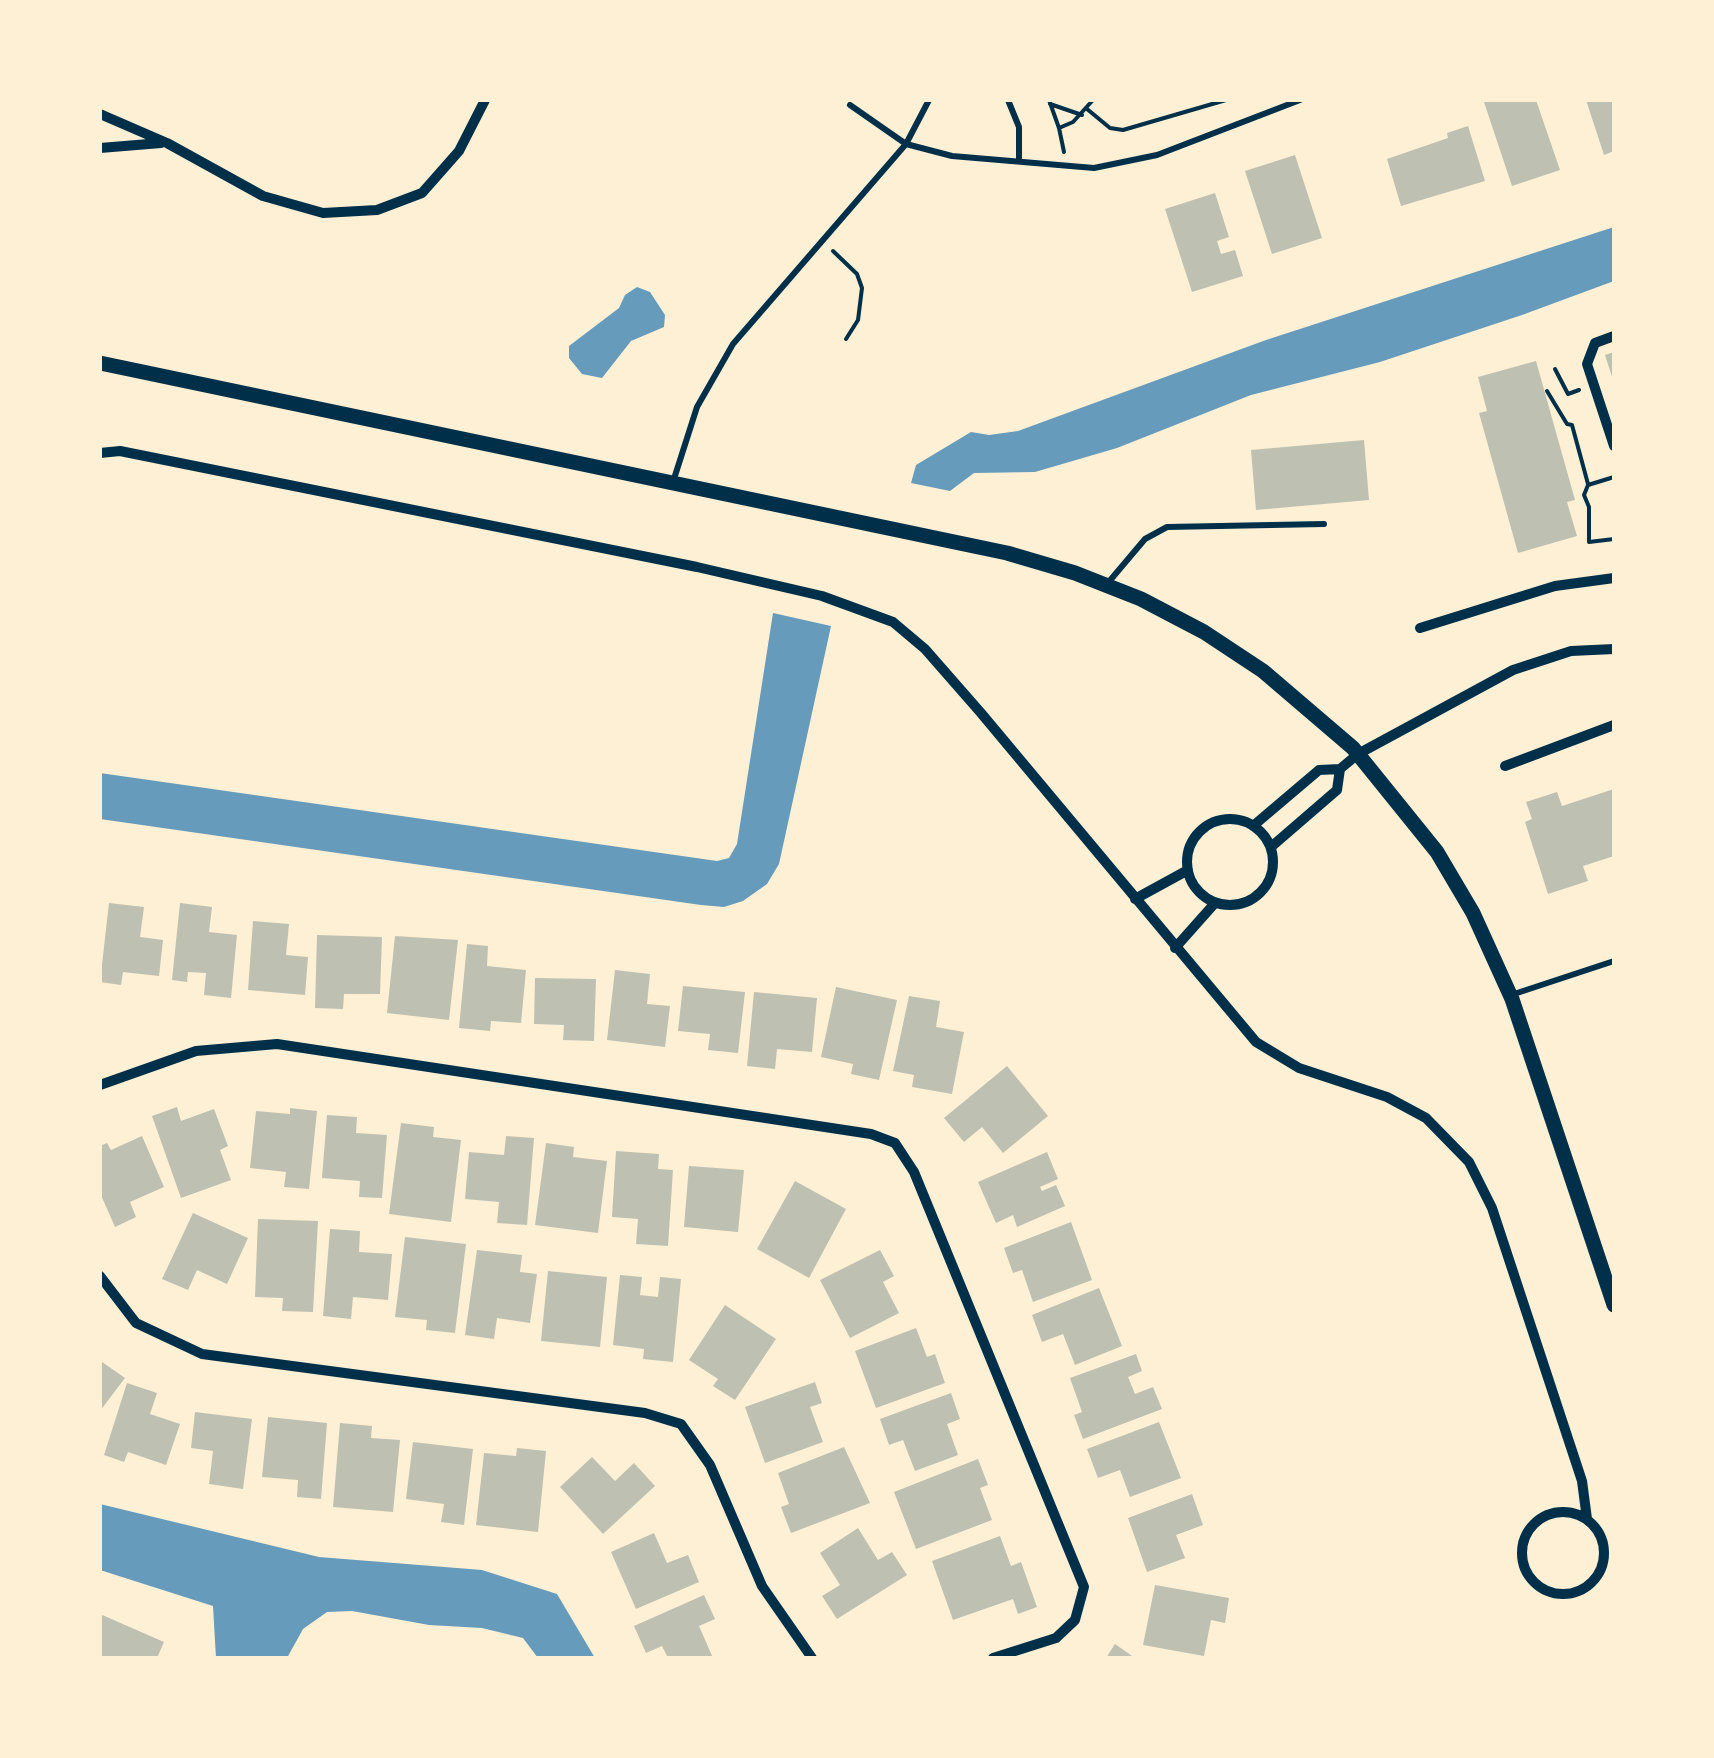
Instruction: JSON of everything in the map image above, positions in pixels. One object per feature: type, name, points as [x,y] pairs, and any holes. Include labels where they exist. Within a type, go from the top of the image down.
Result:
[{"type":"street","points":[[100,114],[167,143],[263,196],[323,212],[378,210],[422,193],[459,150],[485,100]]},
{"type":"street","points":[[100,148],[167,143]]},
{"type":"street","points":[[1614,336],[1595,343],[1586,364],[1614,446]]},
{"type":"street","points":[[100,362],[1007,553],[1106,586],[1204,632],[1263,671],[1358,754],[1437,852],[1473,913],[1510,995],[1614,1305]]},
{"type":"street","points":[[100,453],[120,451],[697,567],[869,611],[893,622],[926,649],[1256,1042],[1300,1068],[1387,1097],[1426,1118],[1469,1162],[1492,1208],[1582,1481],[1587,1519],[1604,1542],[1602,1570],[1582,1591],[1569,1595],[1543,1590],[1526,1571],[1522,1545],[1527,1532],[1536,1522],[1560,1512],[1587,1519]]},
{"type":"street","points":[[1420,628],[1555,586],[1614,578]]},
{"type":"street","points":[[1253,826],[1319,770],[1340,770],[1358,754],[1532,661],[1571,651],[1614,650]]},
{"type":"street","points":[[1505,766],[1614,724]]},
{"type":"street","points":[[1271,847],[1338,790],[1340,770]]},
{"type":"street","points":[[1226,819],[1253,826],[1271,847],[1271,874],[1256,897],[1243,904],[1215,903],[1192,885],[1188,870],[1191,842],[1212,822],[1226,819]]},
{"type":"street","points":[[1134,899],[1188,870]]},
{"type":"street","points":[[1175,948],[1215,903]]},
{"type":"street","points":[[100,1085],[196,1051],[277,1044],[871,1134],[895,1143],[914,1172],[1084,1587],[1075,1620],[1056,1638],[993,1658]]},
{"type":"street","points":[[100,1276],[136,1323],[202,1354],[645,1413],[681,1424],[710,1465],[762,1586],[812,1658]]},
{"type":"lane","points":[[672,483],[712,374],[733,344],[906,144],[929,100]]},
{"type":"lane","points":[[1008,100],[1020,127],[1019,161]]},
{"type":"lane","points":[[850,105],[906,144],[952,156],[1094,168],[1147,158],[1242,126],[1300,100]]},
{"type":"lane","points":[[1106,586],[1146,539],[1167,528],[1324,524]]},
{"type":"lane","points":[[1510,995],[1614,961]]},
{"type":"path","points":[[1058,128],[1082,115],[1093,100]]},
{"type":"path","points":[[1087,109],[1110,128],[1123,130],[1226,100]]},
{"type":"path","points":[[1050,102],[1082,115]]},
{"type":"path","points":[[1050,102],[1065,146],[1063,165]]},
{"type":"path","points":[[821,243],[844,260],[862,288],[858,320],[846,339]]},
{"type":"path","points":[[1555,369],[1568,394],[1593,385]]},
{"type":"path","points":[[1547,391],[1567,424],[1572,425],[1588,485],[1584,495],[1589,506],[1588,542],[1614,540]]},
{"type":"path","points":[[1588,485],[1614,477]]},
{"type":"water","points":[[1614,227],[1614,281],[1522,315],[1380,362],[1251,395],[1117,448],[1035,472],[974,473],[950,491],[911,483],[916,465],[971,432],[989,435],[1018,431],[1266,340]]},
{"type":"water","points":[[637,287],[650,292],[665,315],[664,327],[631,341],[602,378],[582,374],[569,358],[569,346],[619,308],[625,295]]},
{"type":"water","points":[[773,613],[831,626],[779,864],[767,884],[743,901],[724,907],[100,819],[100,773],[717,861],[729,858],[737,844]]},
{"type":"water","points":[[100,1504],[319,1557],[482,1570],[557,1594],[595,1658],[538,1658],[523,1638],[482,1628],[429,1625],[352,1611],[327,1612],[303,1629],[287,1658],[216,1658],[213,1606],[100,1570]]},
{"type":"building","points":[[1536,100],[1560,170],[1512,186],[1484,102]]},
{"type":"building","points":[[1586,100],[1614,100],[1614,151],[1604,155]]},
{"type":"building","points":[[1468,126],[1485,181],[1401,206],[1387,159],[1448,138],[1447,133]]},
{"type":"building","points":[[1295,155],[1322,238],[1272,254],[1245,171]]},
{"type":"building","points":[[1215,193],[1229,237],[1217,241],[1221,254],[1235,250],[1243,276],[1192,292],[1165,209]]},
{"type":"building","points":[[1614,352],[1614,380],[1613,380],[1605,355]]},
{"type":"building","points":[[1536,361],[1575,500],[1567,502],[1577,536],[1518,553],[1479,413],[1487,411],[1478,377]]},
{"type":"building","points":[[1364,440],[1369,500],[1256,510],[1251,450]]},
{"type":"building","points":[[1614,789],[1614,856],[1583,866],[1588,881],[1548,894],[1525,822],[1532,819],[1526,802],[1557,792],[1562,806]]},
{"type":"building","points":[[109,903],[144,907],[140,937],[163,940],[159,976],[123,972],[121,985],[100,982]]},
{"type":"building","points":[[180,903],[212,907],[209,932],[237,935],[231,998],[204,995],[206,973],[188,972],[187,982],[172,980]]},
{"type":"building","points":[[253,921],[289,924],[286,955],[308,957],[305,995],[248,990]]},
{"type":"building","points":[[317,935],[382,937],[380,994],[344,994],[343,1009],[315,1008]]},
{"type":"building","points":[[395,936],[458,940],[449,1020],[387,1013]]},
{"type":"building","points":[[467,944],[488,946],[487,966],[526,970],[521,1023],[491,1021],[490,1031],[459,1028]]},
{"type":"building","points":[[615,970],[650,974],[647,1004],[670,1006],[665,1047],[607,1040]]},
{"type":"building","points":[[535,978],[596,979],[594,1041],[563,1040],[564,1025],[534,1024]]},
{"type":"building","points":[[683,986],[745,992],[738,1053],[708,1050],[710,1034],[678,1031]]},
{"type":"building","points":[[836,987],[897,1000],[879,1080],[851,1074],[853,1064],[821,1057]]},
{"type":"building","points":[[754,992],[817,998],[812,1052],[777,1049],[775,1069],[747,1066]]},
{"type":"building","points":[[909,996],[940,1001],[936,1027],[964,1032],[952,1094],[912,1087],[914,1075],[893,1071]]},
{"type":"building","points":[[1007,1066],[1048,1116],[1003,1153],[982,1127],[964,1142],[944,1118]]},
{"type":"building","points":[[177,1107],[181,1121],[214,1109],[228,1146],[220,1150],[231,1180],[181,1198],[152,1116]]},
{"type":"building","points":[[290,1108],[317,1111],[309,1189],[284,1187],[286,1172],[250,1168],[256,1111],[290,1114]]},
{"type":"building","points":[[327,1115],[357,1117],[356,1133],[387,1135],[382,1198],[359,1197],[360,1181],[322,1178]]},
{"type":"building","points":[[401,1123],[434,1127],[433,1137],[461,1140],[451,1222],[389,1214]]},
{"type":"building","points":[[142,1136],[164,1187],[130,1202],[136,1217],[115,1227],[100,1193],[100,1146],[107,1143],[111,1150]]},
{"type":"building","points":[[506,1136],[534,1138],[527,1225],[497,1223],[499,1202],[465,1199],[469,1152],[504,1155]]},
{"type":"building","points":[[546,1143],[574,1147],[573,1157],[607,1161],[598,1233],[535,1225]]},
{"type":"building","points":[[616,1151],[659,1154],[658,1169],[673,1170],[668,1246],[636,1244],[638,1219],[612,1217]]},
{"type":"building","points":[[1047,1152],[1058,1179],[1040,1187],[1042,1191],[1056,1185],[1065,1206],[1017,1227],[1013,1215],[996,1223],[978,1182]]},
{"type":"building","points":[[689,1166],[744,1170],[738,1232],[684,1227]]},
{"type":"building","points":[[795,1181],[846,1209],[809,1278],[757,1249]]},
{"type":"building","points":[[193,1213],[248,1238],[227,1284],[197,1270],[188,1290],[162,1279]]},
{"type":"building","points":[[258,1219],[318,1221],[313,1312],[282,1311],[283,1298],[255,1297]]},
{"type":"building","points":[[1071,1222],[1092,1280],[1033,1302],[1022,1270],[1013,1273],[1004,1248]]},
{"type":"building","points":[[330,1229],[360,1231],[359,1252],[392,1254],[388,1300],[353,1297],[351,1319],[323,1316]]},
{"type":"building","points":[[405,1237],[466,1244],[455,1333],[426,1330],[427,1320],[395,1317]]},
{"type":"building","points":[[477,1250],[522,1255],[520,1272],[537,1274],[530,1323],[497,1318],[494,1339],[465,1335]]},
{"type":"building","points":[[880,1250],[894,1276],[883,1282],[899,1313],[850,1338],[820,1280]]},
{"type":"building","points":[[548,1271],[607,1277],[600,1347],[541,1341]]},
{"type":"building","points":[[620,1275],[642,1277],[640,1295],[658,1297],[660,1277],[681,1279],[673,1362],[643,1359],[644,1349],[613,1345]]},
{"type":"building","points":[[1099,1288],[1122,1346],[1075,1365],[1063,1334],[1042,1342],[1032,1315]]},
{"type":"building","points":[[725,1305],[776,1339],[735,1400],[713,1386],[718,1379],[689,1360]]},
{"type":"building","points":[[916,1328],[927,1357],[935,1354],[945,1383],[876,1408],[855,1351]]},
{"type":"building","points":[[1136,1354],[1142,1371],[1128,1377],[1135,1394],[1153,1387],[1162,1409],[1083,1439],[1074,1415],[1082,1412],[1070,1378]]},
{"type":"building","points":[[100,1364],[125,1378],[100,1411]]},
{"type":"building","points":[[815,1382],[822,1403],[810,1407],[823,1442],[765,1463],[745,1407]]},
{"type":"building","points":[[127,1383],[157,1393],[150,1414],[180,1424],[166,1465],[128,1452],[124,1462],[104,1455]]},
{"type":"building","points":[[951,1393],[960,1419],[947,1424],[958,1455],[915,1471],[903,1440],[889,1445],[880,1419]]},
{"type":"building","points":[[195,1412],[252,1419],[243,1489],[209,1484],[213,1451],[191,1448]]},
{"type":"building","points":[[268,1417],[327,1423],[321,1499],[297,1497],[298,1480],[262,1477]]},
{"type":"building","points":[[1159,1422],[1181,1478],[1130,1497],[1120,1470],[1098,1478],[1087,1449]]},
{"type":"building","points":[[340,1423],[372,1426],[371,1438],[400,1440],[393,1512],[333,1507]]},
{"type":"building","points":[[413,1442],[473,1449],[464,1525],[441,1522],[444,1504],[406,1499]]},
{"type":"building","points":[[844,1447],[870,1503],[791,1533],[781,1507],[789,1504],[778,1473]]},
{"type":"building","points":[[517,1448],[546,1451],[538,1532],[476,1525],[484,1453],[516,1456]]},
{"type":"building","points":[[592,1457],[615,1481],[634,1463],[655,1486],[603,1534],[560,1487]]},
{"type":"building","points":[[978,1459],[988,1485],[980,1488],[992,1520],[916,1549],[894,1492]]},
{"type":"building","points":[[1192,1494],[1203,1525],[1176,1535],[1185,1558],[1147,1572],[1128,1518]]},
{"type":"building","points":[[858,1528],[878,1560],[892,1552],[907,1575],[837,1619],[822,1596],[840,1585],[820,1553]]},
{"type":"building","points":[[654,1533],[667,1563],[688,1555],[699,1582],[636,1609],[611,1552]]},
{"type":"building","points":[[1000,1536],[1011,1566],[1021,1562],[1037,1607],[1018,1614],[1013,1599],[953,1620],[932,1561]]},
{"type":"building","points":[[1155,1585],[1229,1598],[1225,1623],[1211,1620],[1204,1656],[1143,1645]]},
{"type":"building","points":[[704,1595],[715,1619],[699,1626],[713,1658],[668,1658],[662,1646],[646,1653],[634,1626]]},
{"type":"building","points":[[100,1614],[164,1642],[157,1658],[100,1658]]},
{"type":"building","points":[[1115,1644],[1135,1658],[1106,1658]]}]
